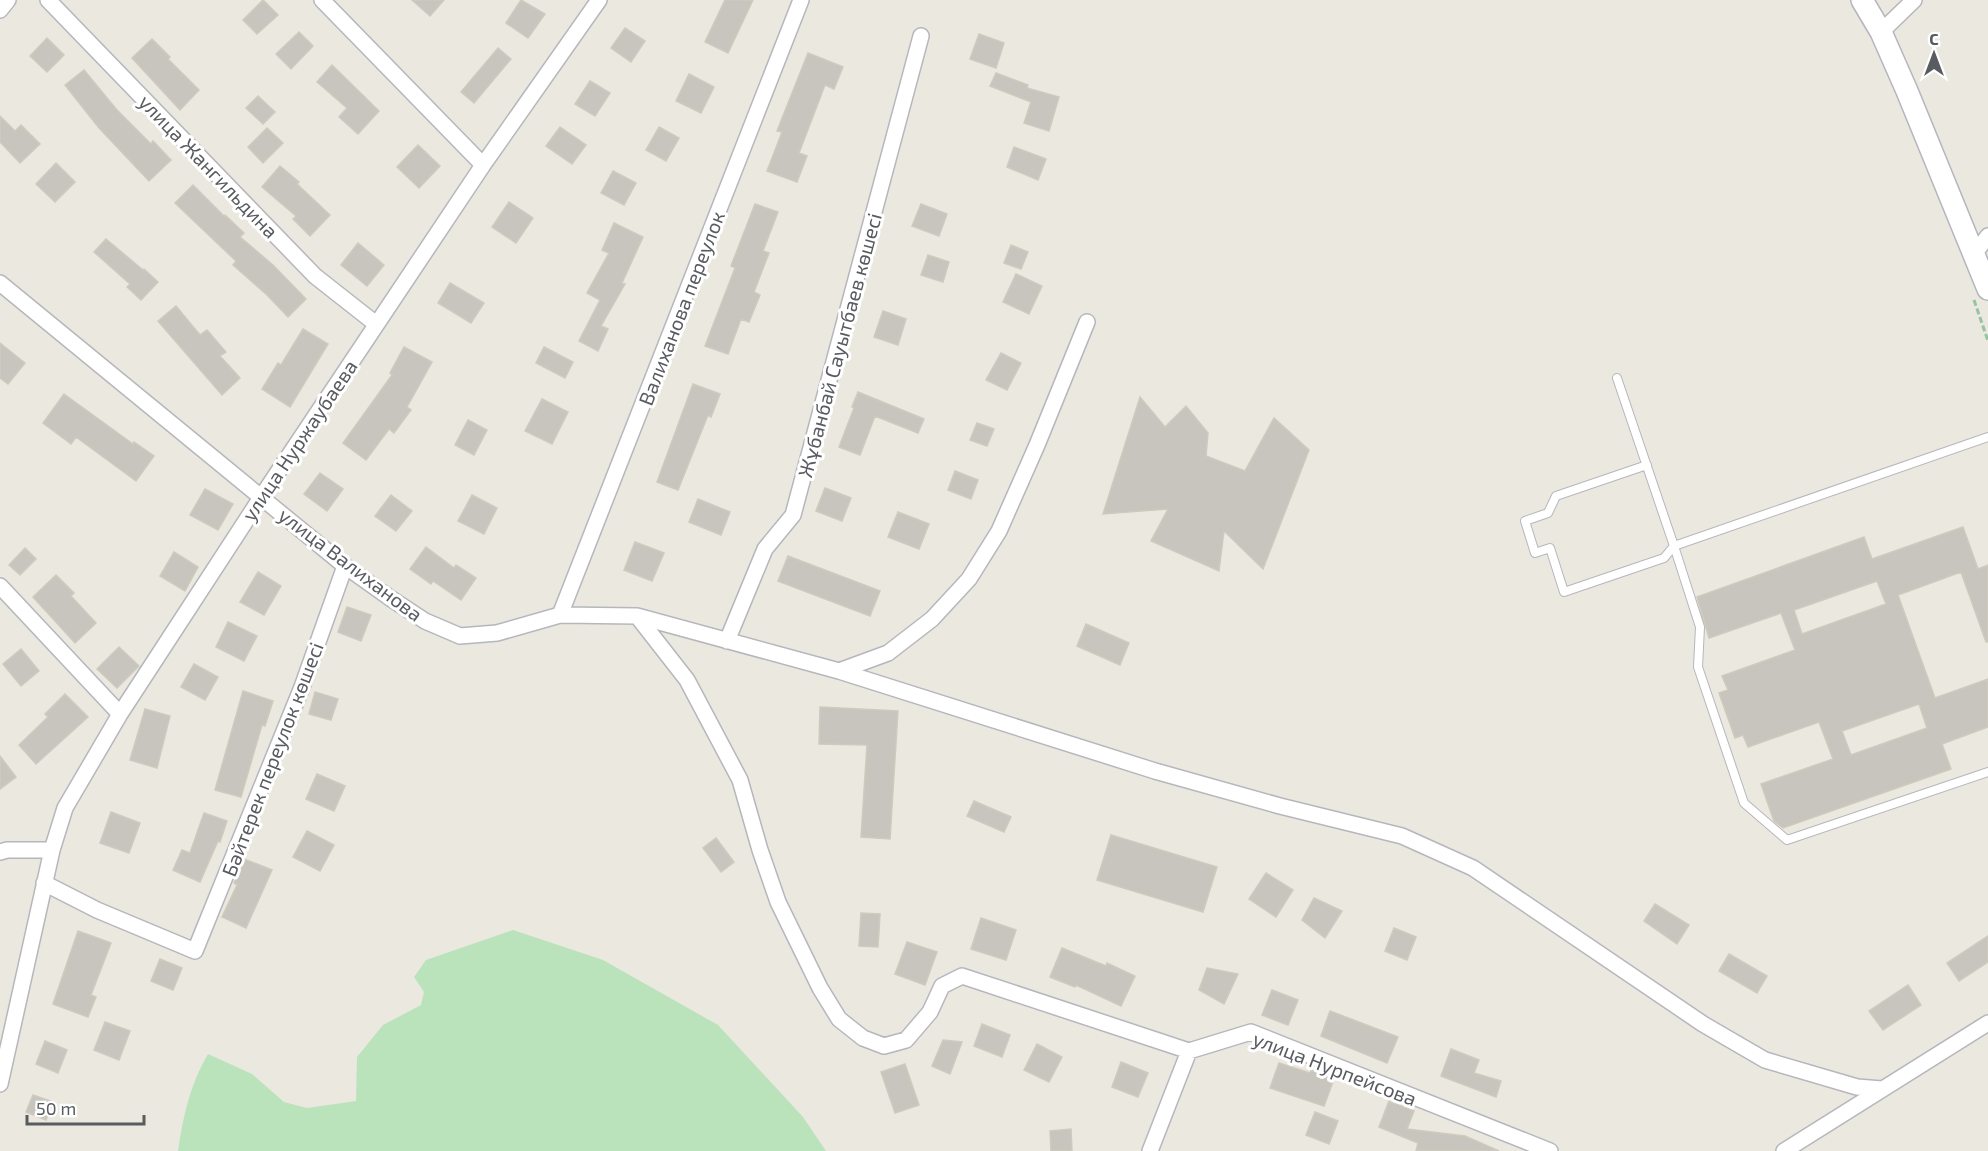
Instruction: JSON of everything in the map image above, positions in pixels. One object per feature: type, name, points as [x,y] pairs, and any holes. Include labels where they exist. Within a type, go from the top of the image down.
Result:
[{"type":"street","points":[[0,10],[8,0]]},
{"type":"street","name":"улица Жангильдина","points":[[48,0],[315,276],[376,324]]},
{"type":"street","points":[[322,0],[483,165]]},
{"type":"street","name":"улица Нуржаубаева","points":[[0,1084],[52,850],[65,808],[120,714],[261,496],[483,165],[599,0]]},
{"type":"street","name":"Валиханова переулок","points":[[560,615],[801,0]]},
{"type":"street","points":[[1862,0],[1881,32],[1988,289]]},
{"type":"street","points":[[1881,32],[1914,0]]},
{"type":"street","name":"Жұбанбай Сауытбаев көшесі","points":[[727,641],[765,549],[794,515],[921,36]]},
{"type":"street","points":[[1974,254],[1988,236]]},
{"type":"street","name":"улица Валиханова","points":[[0,283],[345,566],[425,621],[460,636],[497,633],[560,615],[637,616],[839,671],[1155,771],[1280,806],[1402,836],[1473,868],[1703,1024],[1765,1060],[1857,1087],[1882,1089]]},
{"type":"street","points":[[839,671],[888,653],[932,619],[969,579],[999,531],[1087,322]]},
{"type":"street","name":"Бәйтерек переулок көшесі","points":[[44,884],[195,951],[302,687],[345,566]]},
{"type":"street","points":[[0,586],[120,714]]},
{"type":"street","points":[[637,616],[687,680],[740,780],[778,902],[820,988],[839,1019],[862,1038],[884,1046],[906,1040],[930,1012],[942,986],[962,976],[1189,1051],[1150,1151]]},
{"type":"street","points":[[0,852],[52,850]]},
{"type":"street","points":[[1784,1151],[1988,1023]]},
{"type":"street","name":"улица Нурпейсова","points":[[1189,1051],[1251,1032],[1550,1151]]},
{"type":"lane","points":[[1617,378],[1700,627],[1698,667],[1744,803],[1787,840],[1988,772]]},
{"type":"lane","points":[[1647,465],[1556,496],[1548,513],[1525,521],[1535,552],[1550,548],[1564,592],[1664,558],[1674,546],[1988,437]]},
{"type":"green space","points":[[513,930],[603,960],[718,1025],[803,1117],[826,1151],[178,1151],[188,1101],[196,1077],[208,1054],[252,1074],[284,1102],[307,1108],[356,1101],[357,1057],[383,1025],[421,1005],[424,992],[414,977],[426,960]]},
{"type":"building","points":[[263,0],[278,15],[257,34],[243,20]]},
{"type":"building","points":[[412,0],[444,0],[430,16]]},
{"type":"building","points":[[521,0],[545,14],[528,38],[506,23]]},
{"type":"building","points":[[725,0],[753,0],[728,53],[705,42]]},
{"type":"building","points":[[625,28],[645,41],[631,62],[611,48]]},
{"type":"building","points":[[299,32],[313,46],[291,69],[276,54]]},
{"type":"building","points":[[979,34],[1004,43],[996,68],[970,59]]},
{"type":"building","points":[[47,38],[64,55],[47,72],[30,56]]},
{"type":"building","points":[[152,39],[199,90],[180,110],[132,58]]},
{"type":"building","points":[[498,48],[511,59],[474,103],[461,92]]},
{"type":"building","points":[[808,53],[843,67],[834,89],[825,85],[799,153],[807,156],[797,182],[767,171],[782,132],[777,131]]},
{"type":"building","points":[[332,65],[379,111],[358,134],[339,117],[347,108],[317,82]]},
{"type":"building","points":[[84,70],[117,110],[151,144],[153,141],[171,160],[149,181],[99,128],[65,85]]},
{"type":"building","points":[[996,73],[1028,85],[1027,88],[1059,97],[1049,131],[1024,123],[1031,102],[990,86]]},
{"type":"building","points":[[689,74],[714,87],[701,113],[676,101]]},
{"type":"building","points":[[590,81],[610,93],[595,116],[575,104]]},
{"type":"building","points":[[258,96],[275,112],[263,124],[246,108]]},
{"type":"building","points":[[0,116],[15,131],[21,125],[40,144],[20,163],[0,142]]},
{"type":"building","points":[[560,127],[586,145],[572,164],[546,146]]},
{"type":"building","points":[[659,127],[679,138],[666,161],[646,150]]},
{"type":"building","points":[[267,128],[283,143],[263,163],[248,147]]},
{"type":"building","points":[[418,145],[440,166],[419,188],[397,167]]},
{"type":"building","points":[[1014,147],[1046,159],[1038,180],[1007,167]]},
{"type":"building","points":[[56,163],[75,182],[55,202],[36,184]]},
{"type":"building","points":[[280,166],[299,182],[297,184],[330,215],[310,236],[293,219],[296,216],[262,187]]},
{"type":"building","points":[[613,171],[636,183],[624,205],[601,193]]},
{"type":"building","points":[[193,185],[244,233],[240,237],[273,265],[306,299],[288,317],[233,265],[236,261],[175,203]]},
{"type":"building","points":[[509,202],[533,218],[516,243],[492,227]]},
{"type":"building","points":[[755,204],[778,212],[763,251],[769,253],[754,292],[760,295],[749,322],[741,319],[728,354],[705,346],[735,268],[731,266]]},
{"type":"building","points":[[921,204],[947,214],[939,236],[912,226]]},
{"type":"building","points":[[614,223],[643,237],[622,283],[625,284],[601,326],[608,329],[598,351],[579,341],[600,300],[587,293],[609,253],[602,250]]},
{"type":"building","points":[[106,239],[158,282],[141,300],[127,287],[130,284],[94,252]]},
{"type":"building","points":[[358,243],[384,265],[367,286],[341,265]]},
{"type":"building","points":[[1011,245],[1028,252],[1021,269],[1004,263]]},
{"type":"building","points":[[928,255],[949,262],[943,282],[921,275]]},
{"type":"building","points":[[1016,274],[1042,286],[1029,314],[1003,302]]},
{"type":"building","points":[[450,283],[484,303],[471,323],[438,303]]},
{"type":"building","points":[[176,306],[200,335],[207,330],[226,352],[220,356],[240,378],[222,395],[158,321]]},
{"type":"building","points":[[883,311],[906,319],[898,345],[874,337]]},
{"type":"building","points":[[303,329],[328,344],[290,407],[262,389],[278,363],[281,365]]},
{"type":"building","points":[[0,343],[25,363],[8,384],[0,378]]},
{"type":"building","points":[[404,347],[432,362],[407,407],[411,410],[394,433],[389,429],[366,460],[343,443],[392,375],[390,373]]},
{"type":"building","points":[[544,347],[573,362],[565,378],[536,363]]},
{"type":"building","points":[[1001,353],[1021,363],[1007,390],[986,380]]},
{"type":"building","points":[[693,384],[720,394],[711,417],[708,415],[678,490],[657,482]]},
{"type":"building","points":[[858,392],[924,419],[918,433],[875,416],[860,455],[839,447]]},
{"type":"building","points":[[64,394],[133,444],[134,442],[154,456],[136,481],[76,437],[71,444],[43,423]]},
{"type":"building","points":[[1140,397],[1165,427],[1186,406],[1208,433],[1206,456],[1245,471],[1274,418],[1309,450],[1263,569],[1224,531],[1219,571],[1151,541],[1168,509],[1103,514]]},
{"type":"building","points":[[542,399],[568,412],[552,444],[525,431]]},
{"type":"building","points":[[468,420],[487,430],[474,455],[455,445]]},
{"type":"building","points":[[977,423],[994,429],[987,446],[970,440]]},
{"type":"building","points":[[955,471],[978,480],[971,499],[948,490]]},
{"type":"building","points":[[320,473],[343,489],[327,511],[304,494]]},
{"type":"building","points":[[825,488],[851,498],[842,521],[816,511]]},
{"type":"building","points":[[205,489],[233,504],[218,530],[190,515]]},
{"type":"building","points":[[391,495],[412,511],[396,531],[375,516]]},
{"type":"building","points":[[472,495],[497,508],[484,534],[458,521]]},
{"type":"building","points":[[698,499],[730,512],[721,535],[689,522]]},
{"type":"building","points":[[898,512],[929,524],[919,549],[888,537]]},
{"type":"building","points":[[1963,527],[1978,569],[1988,565],[1988,642],[1986,642],[1961,572],[1898,595],[1935,698],[1988,679],[1988,727],[1942,744],[1951,769],[1783,828],[1774,821],[1761,784],[1833,759],[1819,722],[1748,747],[1743,735],[1735,738],[1719,693],[1728,690],[1722,676],[1795,650],[1781,613],[1709,638],[1697,597],[1864,537],[1872,559]],"holes":[[[1877,581],[1886,604],[1802,634],[1794,610]],[[1919,704],[1927,728],[1851,755],[1842,731]]]},
{"type":"building","points":[[635,542],[664,553],[652,581],[624,570]]},
{"type":"building","points":[[426,547],[454,568],[456,565],[476,578],[461,600],[433,581],[431,584],[410,569]]},
{"type":"building","points":[[25,548],[36,559],[20,575],[9,565]]},
{"type":"building","points":[[174,552],[198,567],[185,591],[160,576]]},
{"type":"building","points":[[788,556],[880,591],[870,616],[778,581]]},
{"type":"building","points":[[258,572],[281,586],[264,615],[240,602]]},
{"type":"building","points":[[56,575],[74,593],[71,596],[96,623],[75,643],[33,597]]},
{"type":"building","points":[[347,607],[371,615],[361,641],[338,632]]},
{"type":"building","points":[[228,622],[257,636],[244,661],[216,647]]},
{"type":"building","points":[[1086,624],[1129,643],[1120,665],[1077,646]]},
{"type":"building","points":[[119,647],[139,666],[117,688],[97,669]]},
{"type":"building","points":[[21,649],[39,671],[21,686],[3,664]]},
{"type":"building","points":[[194,664],[218,677],[205,700],[181,687]]},
{"type":"building","points":[[243,691],[273,701],[265,726],[262,725],[241,797],[215,790]]},
{"type":"building","points":[[315,692],[338,699],[331,720],[309,714]]},
{"type":"building","points":[[65,694],[88,717],[36,764],[19,745],[48,717],[45,714]]},
{"type":"building","points":[[820,707],[898,711],[890,839],[861,837],[867,745],[819,744]]},
{"type":"building","points":[[145,709],[170,716],[157,768],[130,760]]},
{"type":"building","points":[[0,756],[16,777],[0,789]]},
{"type":"building","points":[[317,774],[345,786],[334,811],[306,799]]},
{"type":"building","points":[[974,801],[1011,817],[1004,832],[967,816]]},
{"type":"building","points":[[111,812],[140,823],[129,853],[100,843]]},
{"type":"building","points":[[204,813],[227,821],[220,842],[218,841],[200,882],[173,870],[182,850],[190,853]]},
{"type":"building","points":[[307,831],[334,845],[320,871],[293,857]]},
{"type":"building","points":[[1111,835],[1217,867],[1203,912],[1097,880]]},
{"type":"building","points":[[716,838],[734,862],[721,872],[703,848]]},
{"type":"building","points":[[244,859],[272,870],[246,928],[222,917],[237,885],[234,883]]},
{"type":"building","points":[[1266,873],[1293,890],[1276,917],[1249,899]]},
{"type":"building","points":[[1314,898],[1342,911],[1325,938],[1302,920]]},
{"type":"building","points":[[1655,904],[1689,925],[1677,944],[1644,921]]},
{"type":"building","points":[[861,913],[880,914],[878,947],[859,946]]},
{"type":"building","points":[[981,918],[1016,930],[1006,960],[971,949]]},
{"type":"building","points":[[1394,928],[1416,937],[1407,960],[1385,951]]},
{"type":"building","points":[[78,931],[111,943],[91,995],[96,997],[88,1017],[53,1004]]},
{"type":"building","points":[[1988,936],[1988,962],[1959,981],[1947,963]]},
{"type":"building","points":[[907,942],[937,952],[925,985],[895,974]]},
{"type":"building","points":[[1062,948],[1106,966],[1107,963],[1135,976],[1121,1006],[1076,985],[1075,987],[1050,977]]},
{"type":"building","points":[[1729,954],[1767,976],[1757,993],[1719,971]]},
{"type":"building","points":[[160,959],[182,968],[173,990],[151,981]]},
{"type":"building","points":[[1207,968],[1238,974],[1224,1004],[1199,990]]},
{"type":"building","points":[[1908,985],[1921,1005],[1883,1030],[1869,1011]]},
{"type":"building","points":[[1272,990],[1298,1000],[1288,1025],[1262,1015]]},
{"type":"building","points":[[1330,1011],[1398,1037],[1387,1063],[1321,1036]]},
{"type":"building","points":[[105,1022],[130,1031],[119,1060],[94,1050]]},
{"type":"building","points":[[982,1024],[1010,1035],[1002,1057],[974,1046]]},
{"type":"building","points":[[943,1040],[962,1042],[950,1074],[932,1066]]},
{"type":"building","points":[[45,1041],[67,1050],[58,1073],[36,1064]]},
{"type":"building","points":[[1037,1044],[1062,1057],[1049,1082],[1024,1070]]},
{"type":"building","points":[[1451,1049],[1479,1060],[1474,1073],[1501,1081],[1496,1097],[1441,1076]]},
{"type":"building","points":[[1121,1062],[1148,1073],[1138,1097],[1112,1087]]},
{"type":"building","points":[[1279,1063],[1310,1073],[1311,1070],[1334,1079],[1324,1106],[1270,1088]]},
{"type":"building","points":[[905,1064],[919,1105],[895,1113],[881,1072]]},
{"type":"building","points":[[33,1095],[53,1102],[46,1120],[26,1112]]},
{"type":"building","points":[[1389,1101],[1414,1111],[1407,1129],[1465,1136],[1499,1151],[1416,1151],[1418,1143],[1379,1127]]},
{"type":"building","points":[[1315,1112],[1338,1121],[1329,1144],[1306,1135]]},
{"type":"building","points":[[1071,1129],[1072,1151],[1051,1151],[1050,1131]]}]
